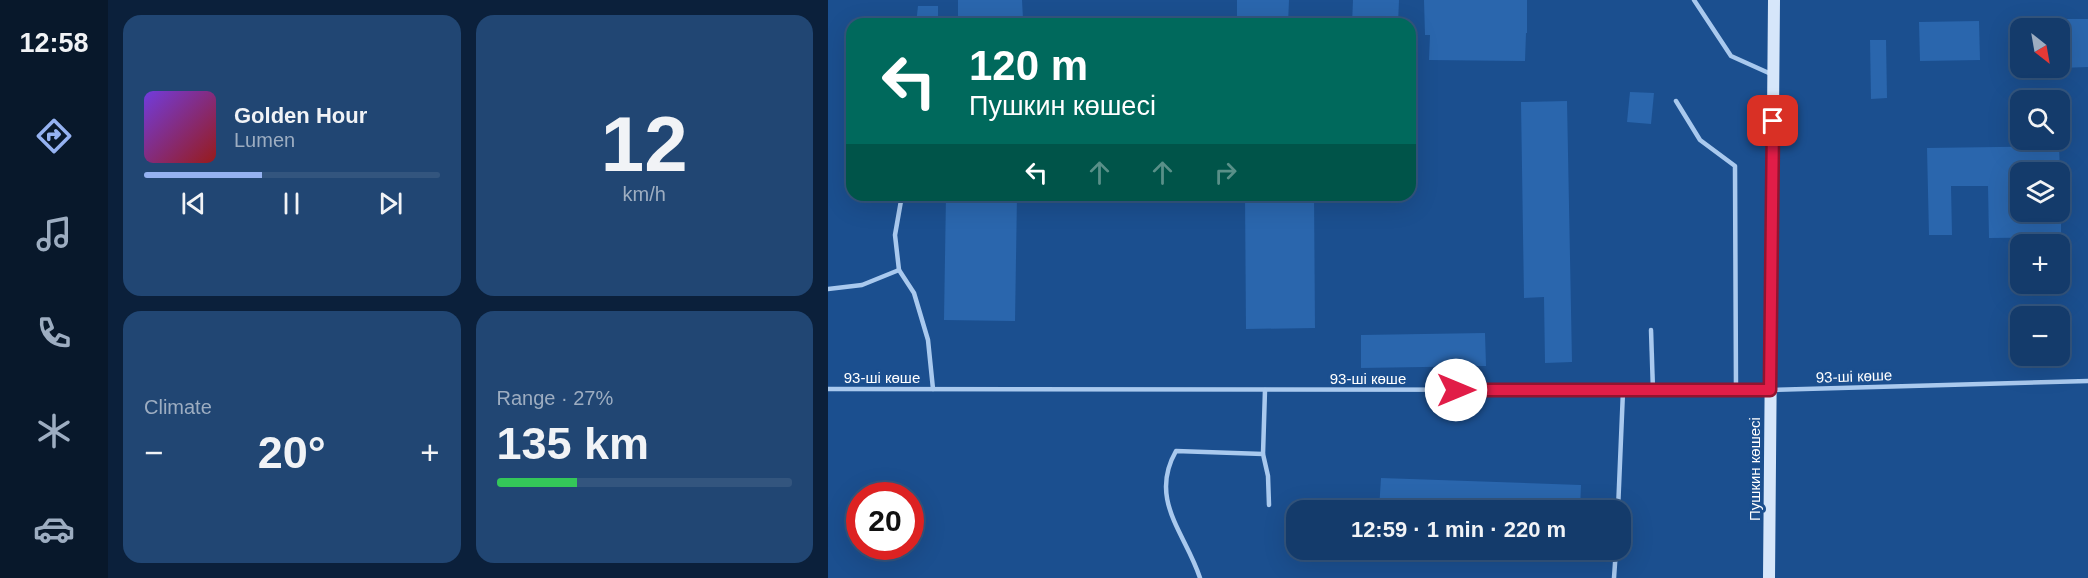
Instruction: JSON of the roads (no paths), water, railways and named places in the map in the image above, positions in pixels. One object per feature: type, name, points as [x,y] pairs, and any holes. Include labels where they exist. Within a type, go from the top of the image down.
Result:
[{"type":"main road","name":"Пушкин көшесі","points":[[1769,578],[1774,0]]},
{"type":"lane","points":[[1694,0],[1731,56],[1773,76]]},
{"type":"lane","points":[[1676,101],[1700,140],[1735,166],[1736,391]]},
{"type":"lane","points":[[901,201],[895,235],[899,270],[914,293],[928,340],[933,389]]},
{"type":"lane","points":[[828,290],[862,285],[899,270]]},
{"type":"lane","points":[[1651,330],[1653,391]]},
{"type":"lane","name":"93-ші көше","points":[[828,389],[1736,391],[2088,381]]},
{"type":"lane","points":[[1265,390],[1263,454],[1268,476],[1269,504]]},
{"type":"lane","points":[[1618,500],[1623,391]]},
{"type":"lane","points":[[1200,578],[1169,512],[1165,478],[1169,463],[1176,451],[1263,454]]},
{"type":"lane","points":[[1614,578],[1615,560]]}]
